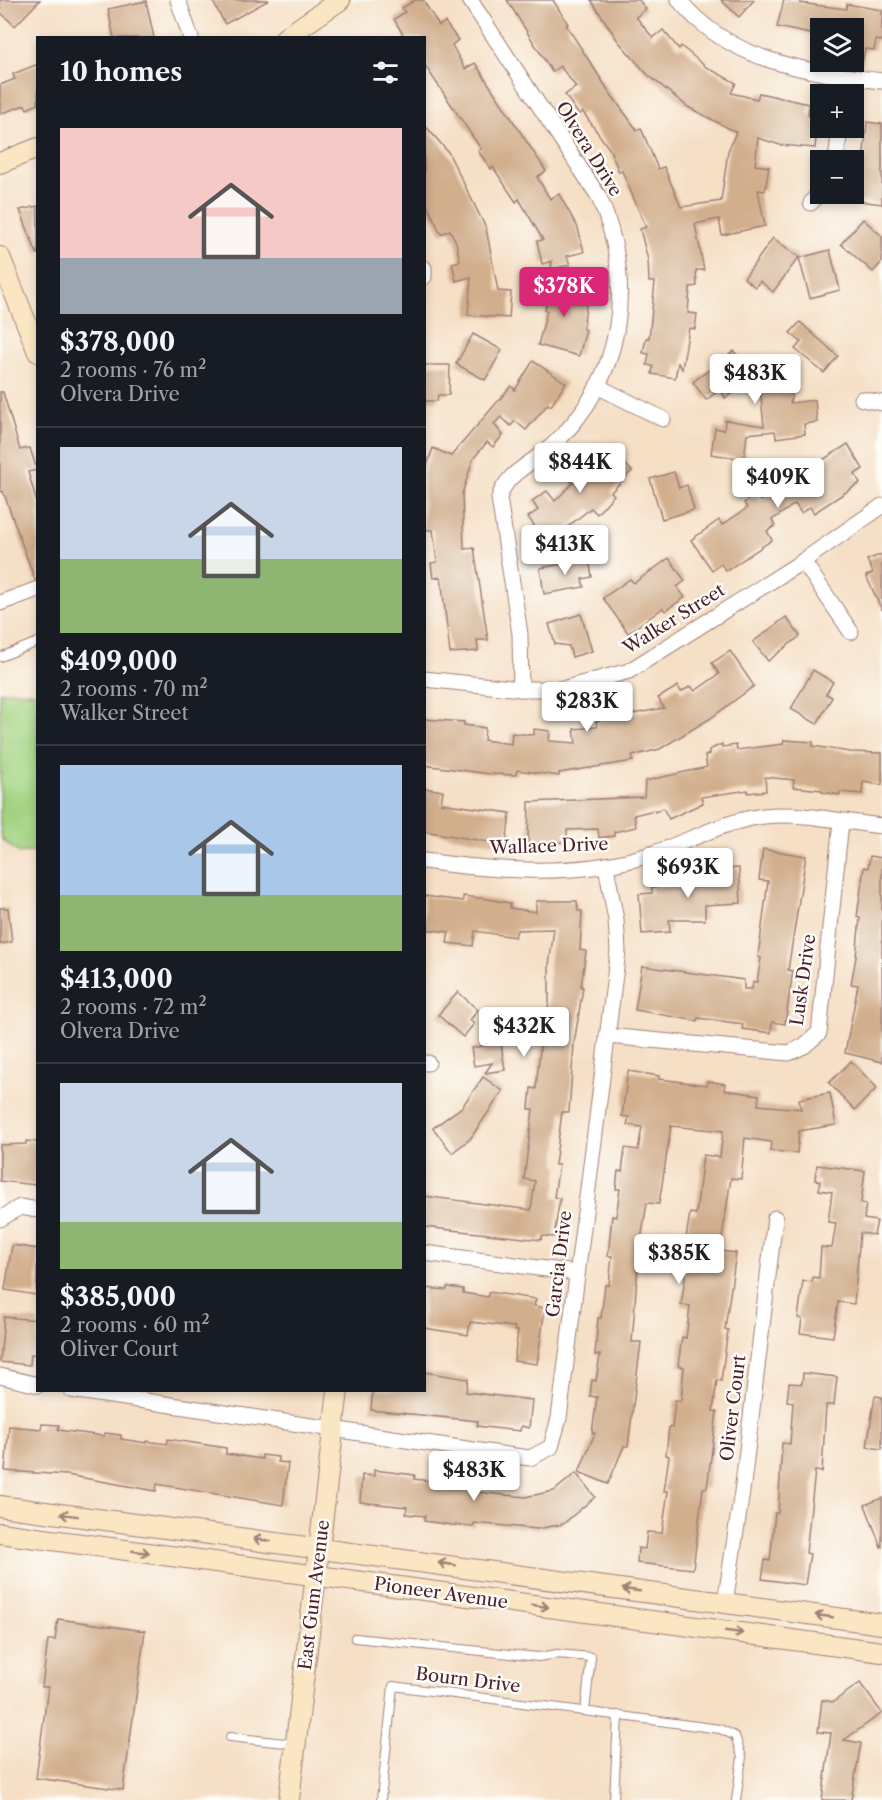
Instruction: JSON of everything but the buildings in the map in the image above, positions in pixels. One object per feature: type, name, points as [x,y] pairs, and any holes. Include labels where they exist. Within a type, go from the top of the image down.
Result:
[{"type":"main road","points":[[288,36],[340,0]]},
{"type":"main road","points":[[0,163],[36,149]]},
{"type":"main road","points":[[0,257],[36,347]]},
{"type":"main road","name":"East Gum Avenue","points":[[289,1800],[335,1432],[338,1392]]},
{"type":"main road","name":"Pioneer Avenue","points":[[0,1506],[882,1624]]},
{"type":"main road","name":"Pioneer Avenue","points":[[0,1533],[882,1652]]},
{"type":"street","points":[[178,0],[190,36]]},
{"type":"street","name":"Olvera Drive","points":[[470,0],[599,197],[607,216],[620,265],[621,293],[618,328],[597,386],[576,419],[552,446],[508,480],[499,498],[520,634],[520,689]]},
{"type":"street","points":[[678,0],[717,37],[779,65],[882,81]]},
{"type":"street","points":[[846,84],[847,77]]},
{"type":"street","points":[[597,386],[663,419]]},
{"type":"street","points":[[862,399],[882,404]]},
{"type":"street","name":"Walker Street","points":[[426,679],[520,689],[562,688],[629,671],[803,561],[882,506]]},
{"type":"street","points":[[803,561],[851,632]]},
{"type":"street","points":[[0,603],[36,590]]},
{"type":"street","name":"Wallace Drive","points":[[426,861],[474,868],[606,866],[645,856],[711,831],[763,816],[803,816],[882,826]]},
{"type":"street","name":"Lusk Drive","points":[[607,1036],[789,1053],[804,1046],[819,1033],[841,822]]},
{"type":"street","name":"Garcia Drive","points":[[335,1432],[530,1458],[551,1447],[559,1418],[618,951],[616,920],[606,866]]},
{"type":"street","points":[[0,1220],[20,1207],[36,1210]]},
{"type":"street","name":"Oliver Court","points":[[725,1603],[742,1492],[775,1218]]},
{"type":"street","points":[[426,1253],[578,1273]]},
{"type":"street","points":[[0,1376],[36,1385]]},
{"type":"street","points":[[84,1392],[335,1432]]},
{"type":"lane","points":[[0,657],[36,643]]},
{"type":"lane","points":[[355,1638],[538,1657],[557,1654],[591,1657],[585,1711]]},
{"type":"lane","name":"Bourn Drive","points":[[381,1800],[393,1686],[720,1729],[735,1736],[742,1756],[736,1800]]},
{"type":"lane","points":[[614,1800],[618,1715]]},
{"type":"lane","points":[[230,1737],[296,1744]]},
{"type":"green space","points":[[0,692],[36,693],[36,851],[19,853],[2,840]]}]
